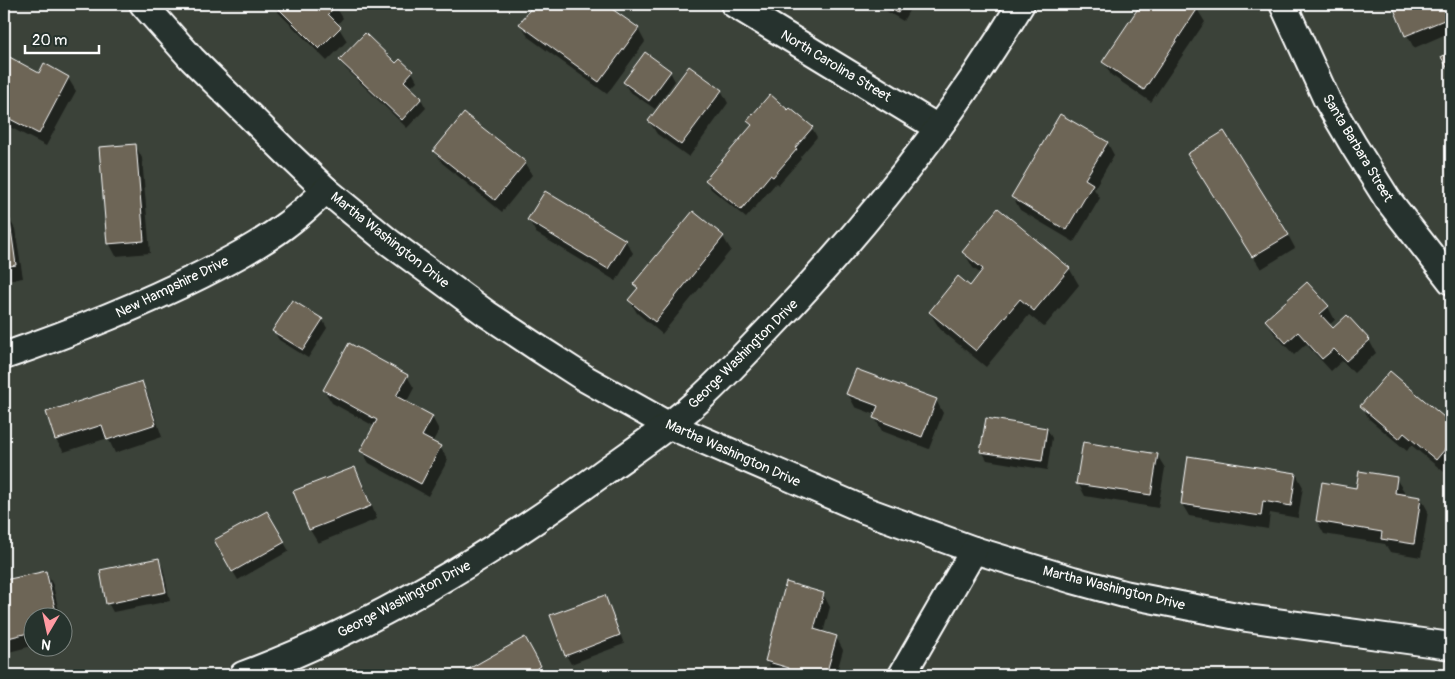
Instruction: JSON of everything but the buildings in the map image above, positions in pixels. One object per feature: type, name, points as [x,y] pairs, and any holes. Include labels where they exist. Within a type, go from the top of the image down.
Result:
[{"type":"street","name":"Martha Washington Drive","points":[[143,4],[192,59],[242,110],[326,190],[416,263],[494,319],[586,379],[668,426],[868,511],[974,550],[1073,580],[1124,594],[1247,618],[1451,646]]},
{"type":"street","name":"North Carolina Street","points":[[734,4],[938,128]]},
{"type":"street","name":"George Washington Drive","points":[[243,675],[318,644],[413,597],[470,564],[565,500],[668,426],[706,393],[827,267],[892,190],[975,76],[1021,4]]},
{"type":"street","name":"Santa Barbara Street","points":[[1283,4],[1323,91],[1354,146],[1388,200],[1451,281]]},
{"type":"street","name":"New Hampshire Drive","points":[[4,356],[112,316],[221,265],[286,225],[326,190]]},
{"type":"street","points":[[902,675],[974,550]]}]
